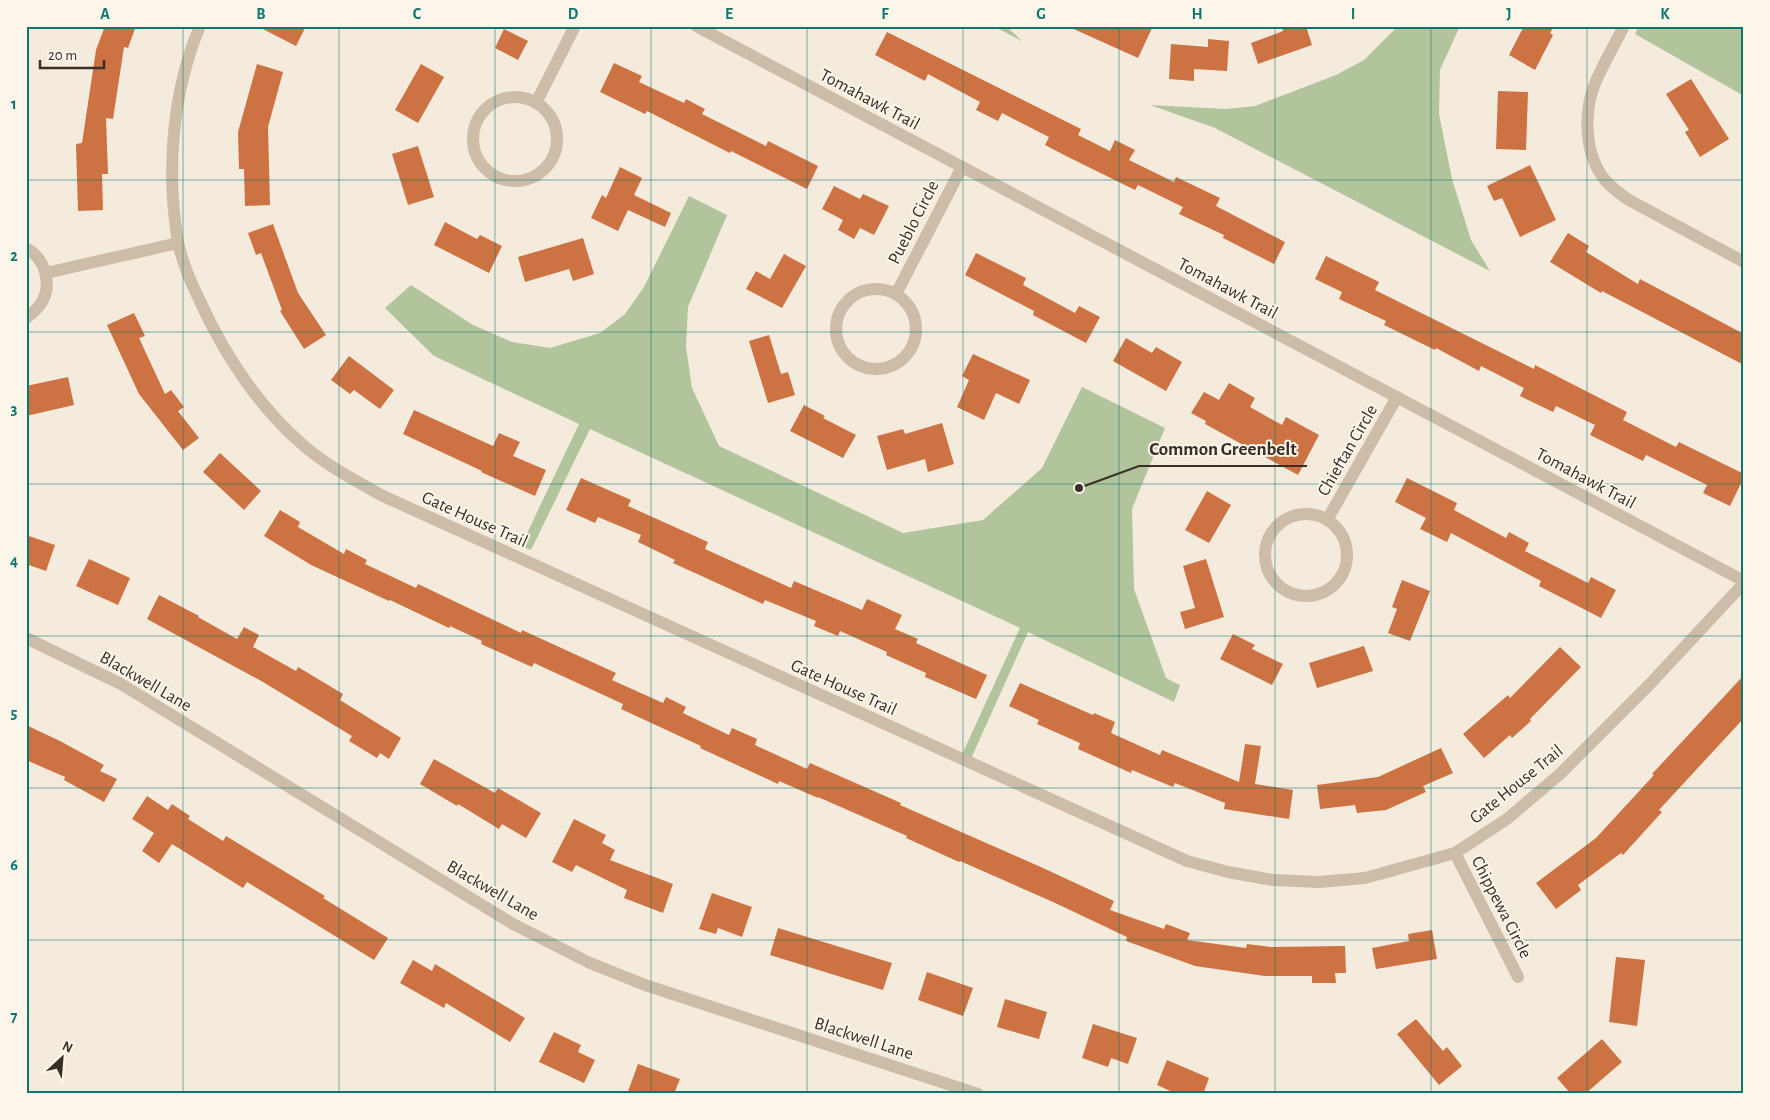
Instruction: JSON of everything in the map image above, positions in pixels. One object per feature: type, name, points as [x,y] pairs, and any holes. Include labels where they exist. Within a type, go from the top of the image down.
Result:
[{"type":"street","name":"Gate House Trail","points":[[200,26],[192,43],[178,99],[173,149],[173,200],[178,243],[189,278],[211,325],[243,379],[273,417],[304,446],[341,472],[382,496],[1187,861],[1228,872],[1264,878],[1319,882],[1365,878],[1455,853],[1507,818],[1560,774],[1649,685],[1744,582]]},
{"type":"street","points":[[536,103],[575,26]]},
{"type":"street","name":"Tomahawk Trail","points":[[696,26],[1744,582]]},
{"type":"street","points":[[1624,26],[1590,98],[1588,134],[1597,167],[1604,179],[1628,200],[1744,262]]},
{"type":"street","points":[[509,98],[523,98],[536,103],[547,111],[554,123],[557,136],[556,150],[551,162],[542,172],[530,179],[516,181],[503,179],[490,173],[481,163],[475,150],[474,136],[477,123],[484,111],[495,102],[509,98]]},
{"type":"street","name":"Pueblo Circle","points":[[896,294],[962,167]]},
{"type":"street","points":[[46,273],[178,243]]},
{"type":"street","points":[[26,248],[40,260],[46,273],[43,299],[36,310],[26,318]]},
{"type":"street","points":[[883,289],[896,294],[906,302],[913,313],[916,326],[915,339],[910,350],[902,360],[890,367],[878,369],[865,367],[853,362],[844,352],[838,340],[836,326],[839,313],[846,302],[857,294],[883,289]]},
{"type":"street","name":"Chieftan Circle","points":[[1327,520],[1397,397]]},
{"type":"street","name":"Chieftan Circle","points":[[1300,515],[1314,515],[1327,520],[1337,528],[1344,540],[1347,553],[1346,566],[1332,588],[1320,594],[1294,595],[1272,579],[1266,566],[1265,552],[1268,539],[1276,527],[1287,519],[1300,515]]},
{"type":"street","name":"Blackwell Lane","points":[[26,638],[121,684],[513,924],[590,962],[645,984],[978,1094]]},
{"type":"street","name":"Chippewa Circle","points":[[1455,853],[1518,977]]},
{"type":"green space","points":[[993,26],[1006,26],[1022,41]]},
{"type":"green space","points":[[1398,26],[1460,26],[1440,70],[1439,114],[1452,179],[1471,240],[1490,271],[1215,128],[1150,105],[1226,109],[1255,106],[1336,75],[1364,60]]},
{"type":"green space","points":[[1639,26],[1744,26],[1744,96],[1635,34]]},
{"type":"green space","points":[[689,196],[727,215],[688,307],[686,347],[692,388],[719,446],[903,533],[983,520],[1042,468],[1082,387],[1165,428],[1132,509],[1134,589],[1166,678],[1180,685],[1174,702],[1028,632],[969,763],[960,759],[1020,628],[590,429],[531,550],[521,546],[579,424],[434,356],[385,308],[411,285],[473,325],[512,342],[550,348],[600,333],[625,314],[644,287]]},
{"type":"building","points":[[105,26],[136,26],[128,48],[124,47],[113,119],[106,118],[108,174],[102,174],[103,210],[78,211],[76,144],[82,143],[96,50]]},
{"type":"building","points":[[257,26],[306,26],[296,46]]},
{"type":"building","points":[[1067,26],[1153,26],[1138,58]]},
{"type":"building","points":[[1282,26],[1306,26],[1312,45],[1258,64],[1251,43],[1283,31]]},
{"type":"building","points":[[1524,26],[1554,26],[1550,33],[1553,35],[1535,70],[1509,55]]},
{"type":"building","points":[[504,29],[528,41],[518,60],[495,48]]},
{"type":"building","points":[[887,32],[1081,129],[1078,135],[1110,151],[1115,140],[1135,150],[1129,160],[1174,182],[1176,177],[1220,198],[1216,206],[1285,242],[1274,264],[1223,238],[1224,235],[1179,214],[1183,207],[1138,185],[1135,190],[1066,156],[1045,145],[1049,137],[1002,113],[998,121],[976,110],[980,102],[928,74],[925,81],[875,55]]},
{"type":"building","points":[[1208,39],[1229,41],[1227,71],[1194,69],[1194,81],[1169,79],[1171,44],[1208,47]]},
{"type":"building","points":[[614,63],[642,76],[639,82],[684,103],[686,99],[705,109],[702,114],[766,146],[768,141],[818,166],[807,189],[647,111],[645,114],[600,92]]},
{"type":"building","points":[[257,64],[283,72],[268,127],[270,205],[245,206],[244,169],[239,169],[238,132]]},
{"type":"building","points":[[421,64],[444,77],[418,123],[395,110]]},
{"type":"building","points":[[1691,79],[1729,139],[1700,157],[1685,132],[1689,130],[1666,94]]},
{"type":"building","points":[[1498,91],[1528,92],[1526,150],[1496,149]]},
{"type":"building","points":[[418,146],[434,197],[408,205],[392,154]]},
{"type":"building","points":[[1530,165],[1556,220],[1520,237],[1502,198],[1494,201],[1487,186]]},
{"type":"building","points":[[620,167],[642,178],[634,195],[671,213],[665,227],[628,210],[618,231],[591,218],[602,195],[606,198]]},
{"type":"building","points":[[834,186],[860,199],[863,194],[889,206],[874,235],[860,228],[854,239],[838,230],[843,220],[822,209]]},
{"type":"building","points":[[445,222],[477,239],[480,235],[502,246],[489,273],[434,245]]},
{"type":"building","points":[[273,224],[298,293],[326,335],[304,349],[280,311],[282,310],[261,253],[256,255],[248,233]]},
{"type":"building","points":[[1568,233],[1589,246],[1586,252],[1638,284],[1640,279],[1744,334],[1744,365],[1602,291],[1601,293],[1550,262]]},
{"type":"building","points":[[583,238],[594,274],[573,281],[569,269],[525,282],[518,257]]},
{"type":"building","points":[[976,253],[1026,278],[1023,285],[1075,313],[1079,306],[1100,317],[1086,343],[1033,315],[1034,311],[965,275]]},
{"type":"building","points":[[784,254],[806,266],[782,308],[746,289],[756,271],[770,279]]},
{"type":"building","points":[[1326,256],[1379,282],[1375,290],[1534,369],[1535,365],[1627,412],[1623,420],[1676,447],[1679,442],[1744,474],[1730,506],[1703,493],[1707,485],[1646,455],[1643,461],[1590,435],[1595,425],[1556,406],[1553,412],[1520,396],[1524,388],[1481,366],[1479,371],[1436,348],[1435,350],[1384,325],[1386,321],[1339,299],[1342,292],[1315,279]]},
{"type":"building","points":[[134,313],[145,336],[139,338],[165,394],[171,390],[184,407],[178,411],[199,438],[183,450],[139,394],[107,325]]},
{"type":"building","points":[[769,335],[781,374],[788,372],[795,395],[768,403],[749,341]]},
{"type":"building","points":[[1126,338],[1152,353],[1156,347],[1182,362],[1166,391],[1113,361]]},
{"type":"building","points":[[973,354],[1030,380],[1019,404],[996,393],[984,420],[957,407],[969,380],[962,376]]},
{"type":"building","points":[[349,356],[394,390],[380,409],[354,390],[350,394],[331,380]]},
{"type":"building","points":[[68,377],[74,405],[26,416],[26,386]]},
{"type":"building","points":[[1229,383],[1255,398],[1250,407],[1282,425],[1286,417],[1319,435],[1298,475],[1205,424],[1206,421],[1191,413],[1204,392],[1219,400]]},
{"type":"building","points":[[804,405],[825,416],[823,418],[856,435],[843,458],[790,431]]},
{"type":"building","points":[[414,410],[493,446],[499,433],[520,442],[513,456],[546,470],[535,496],[403,434]]},
{"type":"building","points":[[942,423],[954,464],[928,472],[925,459],[887,470],[877,436],[903,429],[905,434]]},
{"type":"building","points":[[220,453],[261,491],[244,510],[203,472]]},
{"type":"building","points":[[581,478],[631,500],[628,506],[708,542],[705,549],[791,588],[794,581],[862,610],[867,599],[902,615],[895,629],[918,639],[916,643],[987,675],[976,699],[925,677],[926,673],[886,655],[887,652],[840,631],[838,636],[814,626],[816,621],[765,600],[763,604],[673,563],[675,560],[638,542],[641,535],[598,517],[595,523],[566,510]]},
{"type":"building","points":[[1407,478],[1457,503],[1454,510],[1506,538],[1509,532],[1529,543],[1525,551],[1588,583],[1591,577],[1616,590],[1601,618],[1539,586],[1541,581],[1451,533],[1447,542],[1420,529],[1426,518],[1395,502]]},
{"type":"building","points":[[1207,491],[1231,505],[1209,543],[1185,530]]},
{"type":"building","points":[[280,510],[300,522],[298,527],[344,554],[346,549],[367,560],[365,564],[416,588],[418,584],[521,633],[522,630],[616,673],[612,680],[663,703],[666,697],[686,707],[683,713],[729,735],[732,728],[757,739],[755,745],[807,769],[810,763],[1043,868],[1114,901],[1110,910],[1164,929],[1166,924],[1190,933],[1187,940],[1246,948],[1247,944],[1271,947],[1345,946],[1346,973],[1335,973],[1336,983],[1312,983],[1312,976],[1265,976],[1195,966],[1126,941],[1127,937],[1053,902],[959,862],[906,838],[907,836],[818,797],[779,781],[778,784],[621,709],[623,704],[534,663],[532,667],[481,644],[482,641],[450,626],[449,628],[311,565],[264,536]]},
{"type":"building","points":[[26,535],[55,545],[46,571],[26,564]]},
{"type":"building","points":[[89,559],[130,578],[118,605],[76,586]]},
{"type":"building","points":[[1206,559],[1224,617],[1185,629],[1180,612],[1195,608],[1183,566]]},
{"type":"building","points":[[1402,580],[1430,591],[1410,641],[1388,633],[1397,609],[1392,607]]},
{"type":"building","points":[[159,595],[237,639],[244,627],[259,635],[253,647],[296,671],[298,667],[343,694],[340,700],[401,738],[389,759],[380,753],[377,758],[349,741],[352,736],[263,682],[147,619]]},
{"type":"building","points":[[1233,634],[1255,645],[1252,649],[1283,664],[1272,685],[1220,659]]},
{"type":"building","points":[[1364,646],[1373,671],[1317,688],[1309,663]]},
{"type":"building","points":[[1560,647],[1581,667],[1530,719],[1531,721],[1512,738],[1510,735],[1484,758],[1463,734],[1508,695],[1510,698]]},
{"type":"building","points":[[1744,675],[1744,718],[1659,810],[1662,812],[1623,855],[1621,853],[1578,885],[1581,890],[1556,909],[1536,883],[1596,838],[1654,775],[1652,774]]},
{"type":"building","points":[[1020,683],[1093,715],[1094,713],[1115,722],[1111,733],[1160,755],[1162,750],[1239,782],[1245,744],[1261,746],[1255,784],[1293,790],[1289,819],[1224,809],[1225,803],[1175,783],[1173,787],[1132,770],[1131,773],[1078,749],[1080,743],[1037,724],[1039,720],[1009,706]]},
{"type":"building","points":[[26,725],[104,765],[100,771],[117,779],[104,802],[64,780],[65,777],[26,760]]},
{"type":"building","points":[[1441,748],[1453,773],[1423,786],[1426,792],[1386,810],[1357,813],[1355,805],[1320,809],[1317,785],[1378,777]]},
{"type":"building","points":[[434,759],[495,793],[498,788],[541,813],[526,838],[502,824],[499,829],[420,784]]},
{"type":"building","points":[[147,796],[168,810],[172,804],[190,816],[188,819],[223,841],[226,836],[325,896],[323,898],[388,938],[374,960],[247,882],[243,888],[172,844],[159,863],[142,851],[154,833],[132,819]]},
{"type":"building","points":[[574,819],[606,835],[602,843],[615,850],[610,860],[673,884],[663,913],[624,898],[627,890],[576,865],[572,872],[552,862]]},
{"type":"building","points":[[712,893],[752,907],[742,937],[718,928],[716,934],[699,929]]},
{"type":"building","points":[[778,928],[892,963],[883,990],[770,955]]},
{"type":"building","points":[[1432,930],[1437,959],[1376,969],[1372,948],[1409,941],[1408,934]]},
{"type":"building","points":[[1616,957],[1645,960],[1637,1026],[1609,1022]]},
{"type":"building","points":[[413,960],[432,971],[435,964],[525,1018],[510,1042],[446,1003],[444,1008],[400,983]]},
{"type":"building","points":[[927,972],[973,988],[963,1016],[918,1000]]},
{"type":"building","points":[[1005,999],[1047,1012],[1039,1039],[997,1027]]},
{"type":"building","points":[[1416,1019],[1443,1051],[1447,1047],[1462,1066],[1439,1085],[1397,1034]]},
{"type":"building","points":[[1093,1024],[1137,1038],[1128,1064],[1111,1058],[1108,1067],[1082,1058]]},
{"type":"building","points":[[554,1032],[581,1045],[578,1052],[595,1060],[584,1083],[539,1062]]},
{"type":"building","points":[[1602,1039],[1622,1062],[1585,1094],[1571,1094],[1557,1078]]},
{"type":"building","points":[[1167,1060],[1209,1078],[1203,1094],[1177,1094],[1157,1085]]},
{"type":"building","points":[[638,1064],[680,1079],[674,1094],[627,1094]]},
{"type":"place","name":"Common Greenbelt","points":[[1079,488]]}]
